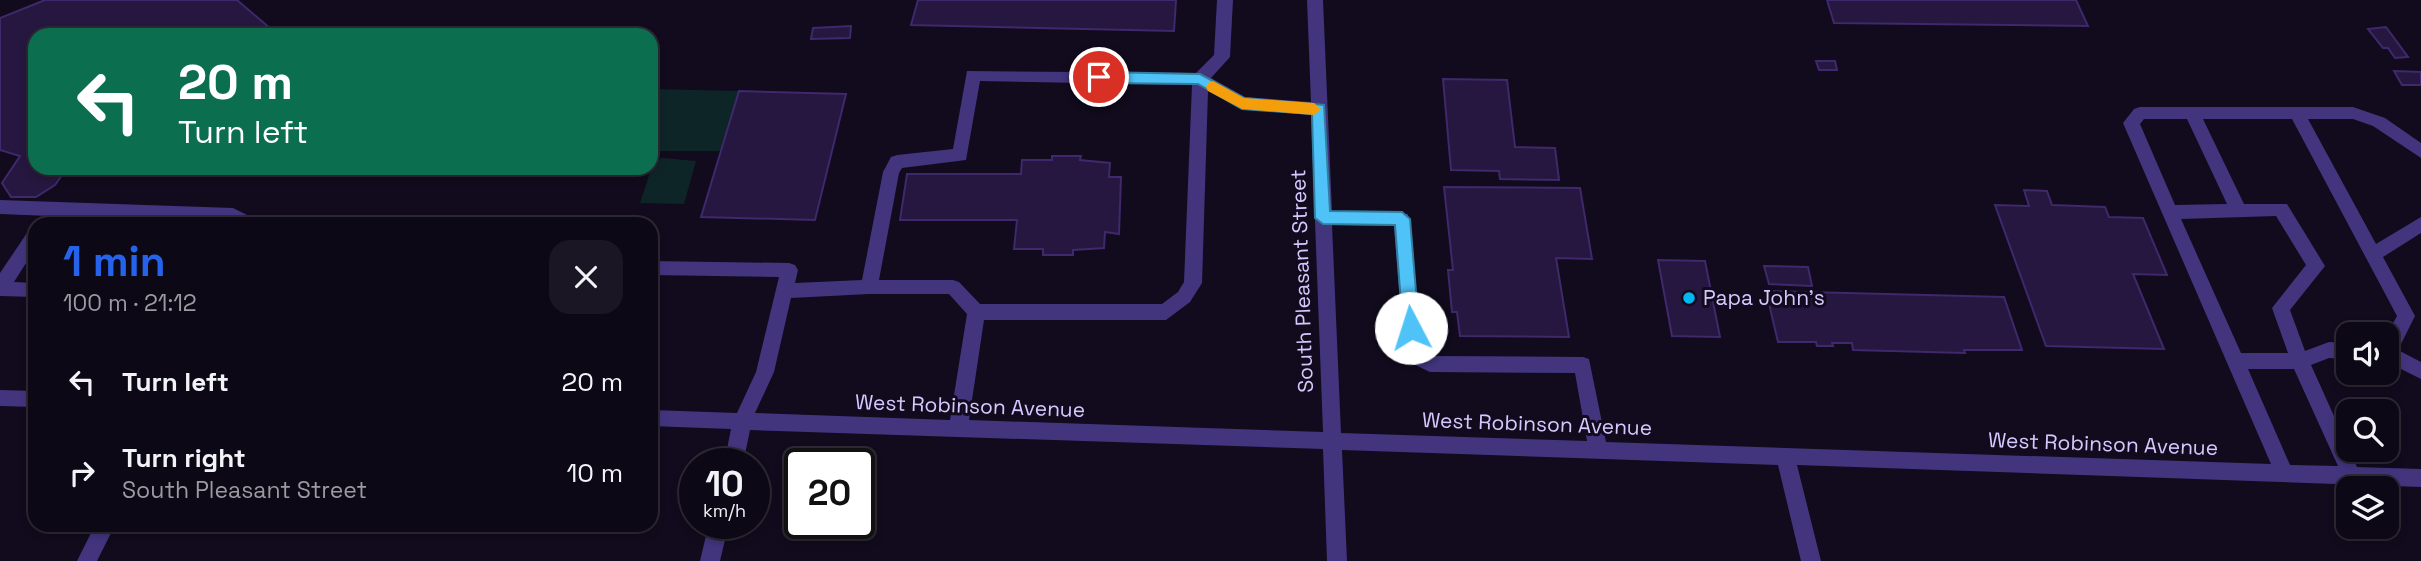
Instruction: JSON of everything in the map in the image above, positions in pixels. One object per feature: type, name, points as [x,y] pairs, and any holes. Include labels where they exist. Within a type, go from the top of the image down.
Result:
[{"type":"street","points":[[783,291],[953,287],[976,312],[1166,312],[1184,297],[1193,283],[1200,79],[1222,57],[1225,0]]},
{"type":"street","name":"South Pleasant Street","points":[[1315,0],[1330,440],[1337,561]]},
{"type":"street","points":[[869,288],[891,172],[897,162],[960,155],[973,75],[1200,79],[1242,103],[1319,109]]},
{"type":"street","points":[[2284,473],[2131,123],[2140,113],[2353,113],[2379,122],[2421,152]]},
{"type":"street","points":[[2192,113],[2239,211]]},
{"type":"street","points":[[2297,113],[2406,316],[2399,329]]},
{"type":"street","points":[[0,207],[204,217]]},
{"type":"street","points":[[46,217],[52,208]]},
{"type":"street","points":[[2169,212],[2281,209],[2316,266],[2281,308],[2300,361],[2351,475]]},
{"type":"street","points":[[1323,218],[1402,219],[1413,355],[1430,364],[1583,365],[1598,449]]},
{"type":"street","points":[[2373,255],[2421,224]]},
{"type":"street","points":[[0,289],[28,245]]},
{"type":"street","points":[[658,268],[789,270],[765,372],[743,421],[737,448]]},
{"type":"street","points":[[0,289],[28,290]]},
{"type":"street","points":[[958,428],[976,312]]},
{"type":"street","points":[[2235,361],[2300,361],[2329,350],[2336,350]]},
{"type":"street","points":[[2399,359],[2421,371]]},
{"type":"street","points":[[0,398],[28,399]]},
{"type":"street","name":"West Robinson Avenue","points":[[658,418],[2421,478]]},
{"type":"street","points":[[1785,456],[1811,561]]},
{"type":"street","points":[[87,561],[102,532]]},
{"type":"street","points":[[710,561],[715,539]]},
{"type":"green space","points":[[658,89],[739,91],[721,151],[658,151]]},
{"type":"green space","points":[[662,158],[696,161],[684,204],[640,203],[649,175],[658,175],[658,160]]},
{"type":"building","points":[[45,0],[237,0],[270,28],[28,28],[28,175],[62,175],[55,185],[36,197],[11,197],[2,183],[20,156],[0,150],[0,18]]},
{"type":"building","points":[[918,0],[1176,0],[1174,31],[911,25]]},
{"type":"building","points":[[1827,0],[2076,0],[2088,26],[1834,23]]},
{"type":"building","points":[[851,26],[850,38],[811,39],[813,28]]},
{"type":"building","points":[[2386,27],[2408,57],[2395,58],[2368,29]]},
{"type":"building","points":[[1816,61],[1835,61],[1837,70],[1819,70]]},
{"type":"building","points":[[2394,71],[2421,72],[2421,85],[2402,85]]},
{"type":"building","points":[[1443,79],[1507,80],[1515,147],[1555,148],[1559,180],[1500,179],[1499,171],[1451,170]]},
{"type":"building","points":[[739,91],[846,94],[815,220],[701,217]]},
{"type":"building","points":[[1052,156],[1081,156],[1080,160],[1110,163],[1109,177],[1121,177],[1119,234],[1105,232],[1104,248],[1073,250],[1073,255],[1043,255],[1043,249],[1014,249],[1017,220],[900,220],[907,174],[1021,174],[1022,160],[1052,160]]},
{"type":"building","points":[[1444,187],[1580,188],[1592,259],[1556,258],[1569,337],[1460,336],[1457,312],[1452,312],[1448,270],[1453,270]]},
{"type":"building","points":[[2024,190],[2047,191],[2052,205],[2105,207],[2109,217],[2143,218],[2167,275],[2133,274],[2164,349],[2046,346],[1995,205],[2029,206]]},
{"type":"building","name":"Papa John's","points":[[1658,260],[1705,261],[1720,337],[1672,336]]},
{"type":"building","points":[[1764,266],[1808,267],[1812,286],[1769,284]]},
{"type":"building","points":[[1766,291],[2004,297],[2022,350],[1964,350],[1965,353],[1853,350],[1852,343],[1817,346],[1816,342],[1778,342]]},
{"type":"slow traffic","points":[[1213,87],[1242,103],[1314,109]]},
{"type":"place","name":"Papa John's","points":[[1689,298]]},
{"type":"route","points":[[1099,77],[1200,79],[1242,103],[1319,109],[1323,218],[1402,219],[1411,328]]}]
